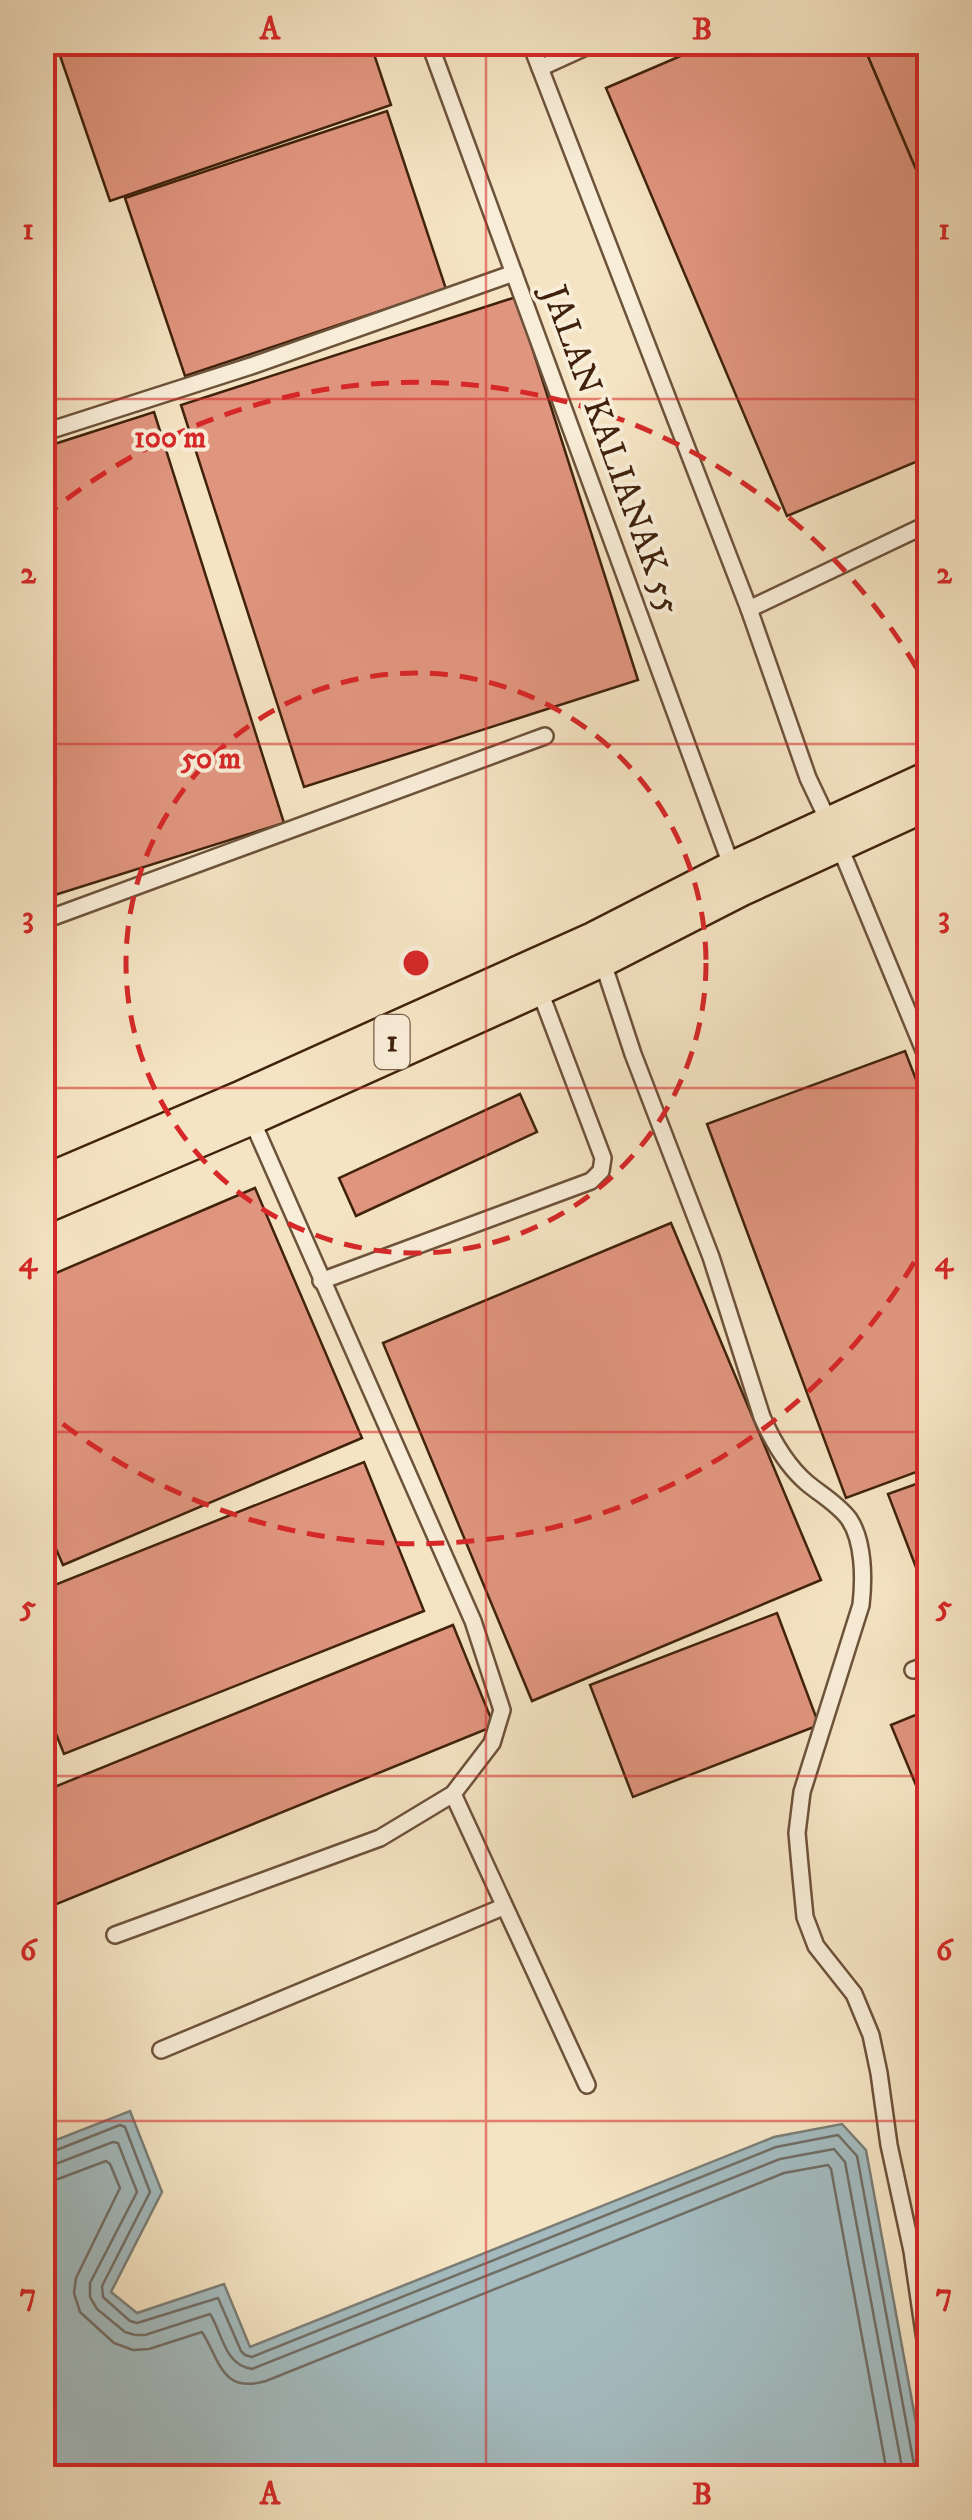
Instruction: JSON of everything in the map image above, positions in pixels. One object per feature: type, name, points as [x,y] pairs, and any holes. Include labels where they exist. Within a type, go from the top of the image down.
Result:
[{"type":"highway","name":"1","points":[[42,1195],[599,949],[736,878],[930,790]]},
{"type":"lane","name":"JALAN KALIANAK 55","points":[[429,42],[736,878]]},
{"type":"lane","points":[[530,42],[748,609],[808,778],[930,1065]]},
{"type":"lane","points":[[540,68],[597,42]]},
{"type":"lane","points":[[42,433],[251,366],[514,273]]},
{"type":"lane","points":[[748,609],[930,523]]},
{"type":"lane","points":[[42,921],[545,736]]},
{"type":"lane","points":[[599,949],[634,1054],[712,1257],[772,1440],[804,1480],[850,1520],[860,1550],[864,1577],[861,1604],[802,1792],[798,1849],[805,1917],[816,1946],[854,1994],[870,2036],[912,2251],[930,2374]]},
{"type":"lane","points":[[321,1281],[590,1181],[601,1171],[603,1158],[534,977]]},
{"type":"lane","points":[[115,1934],[380,1838],[453,1794],[492,1743],[502,1710],[473,1622],[246,1108]]},
{"type":"lane","points":[[913,1670],[930,1664]]},
{"type":"lane","points":[[453,1794],[587,2085]]},
{"type":"lane","points":[[161,2050],[503,1907]]},
{"type":"water","points":[[130,2111],[162,2192],[111,2292],[137,2313],[224,2284],[250,2347],[774,2137],[842,2124],[866,2150],[926,2477],[43,2477],[43,2145]]},
{"type":"building","points":[[370,42],[391,105],[110,201],[56,44]]},
{"type":"building","points":[[537,42],[577,42],[543,56]]},
{"type":"building","points":[[713,42],[862,42],[930,202],[930,456],[787,516],[606,88]]},
{"type":"building","points":[[862,42],[930,42],[930,202]]},
{"type":"building","points":[[387,111],[446,289],[185,376],[125,198]]},
{"type":"building","points":[[516,297],[638,680],[304,787],[181,405]]},
{"type":"building","points":[[154,412],[284,823],[42,899],[42,448]]},
{"type":"building","points":[[905,1051],[930,1116],[930,1467],[846,1498],[707,1124]]},
{"type":"building","points":[[520,1094],[537,1132],[356,1216],[339,1178]]},
{"type":"building","points":[[255,1188],[362,1438],[63,1565],[42,1517],[42,1279]]},
{"type":"building","points":[[671,1223],[821,1580],[532,1701],[383,1343]]},
{"type":"building","points":[[364,1462],[424,1611],[64,1754],[42,1699],[42,1590]]},
{"type":"building","points":[[930,1479],[930,1604],[888,1494]]},
{"type":"building","points":[[777,1613],[819,1725],[633,1797],[590,1685]]},
{"type":"building","points":[[453,1625],[494,1726],[42,1910],[42,1792]]},
{"type":"building","points":[[930,1709],[930,1819],[891,1725]]}]
